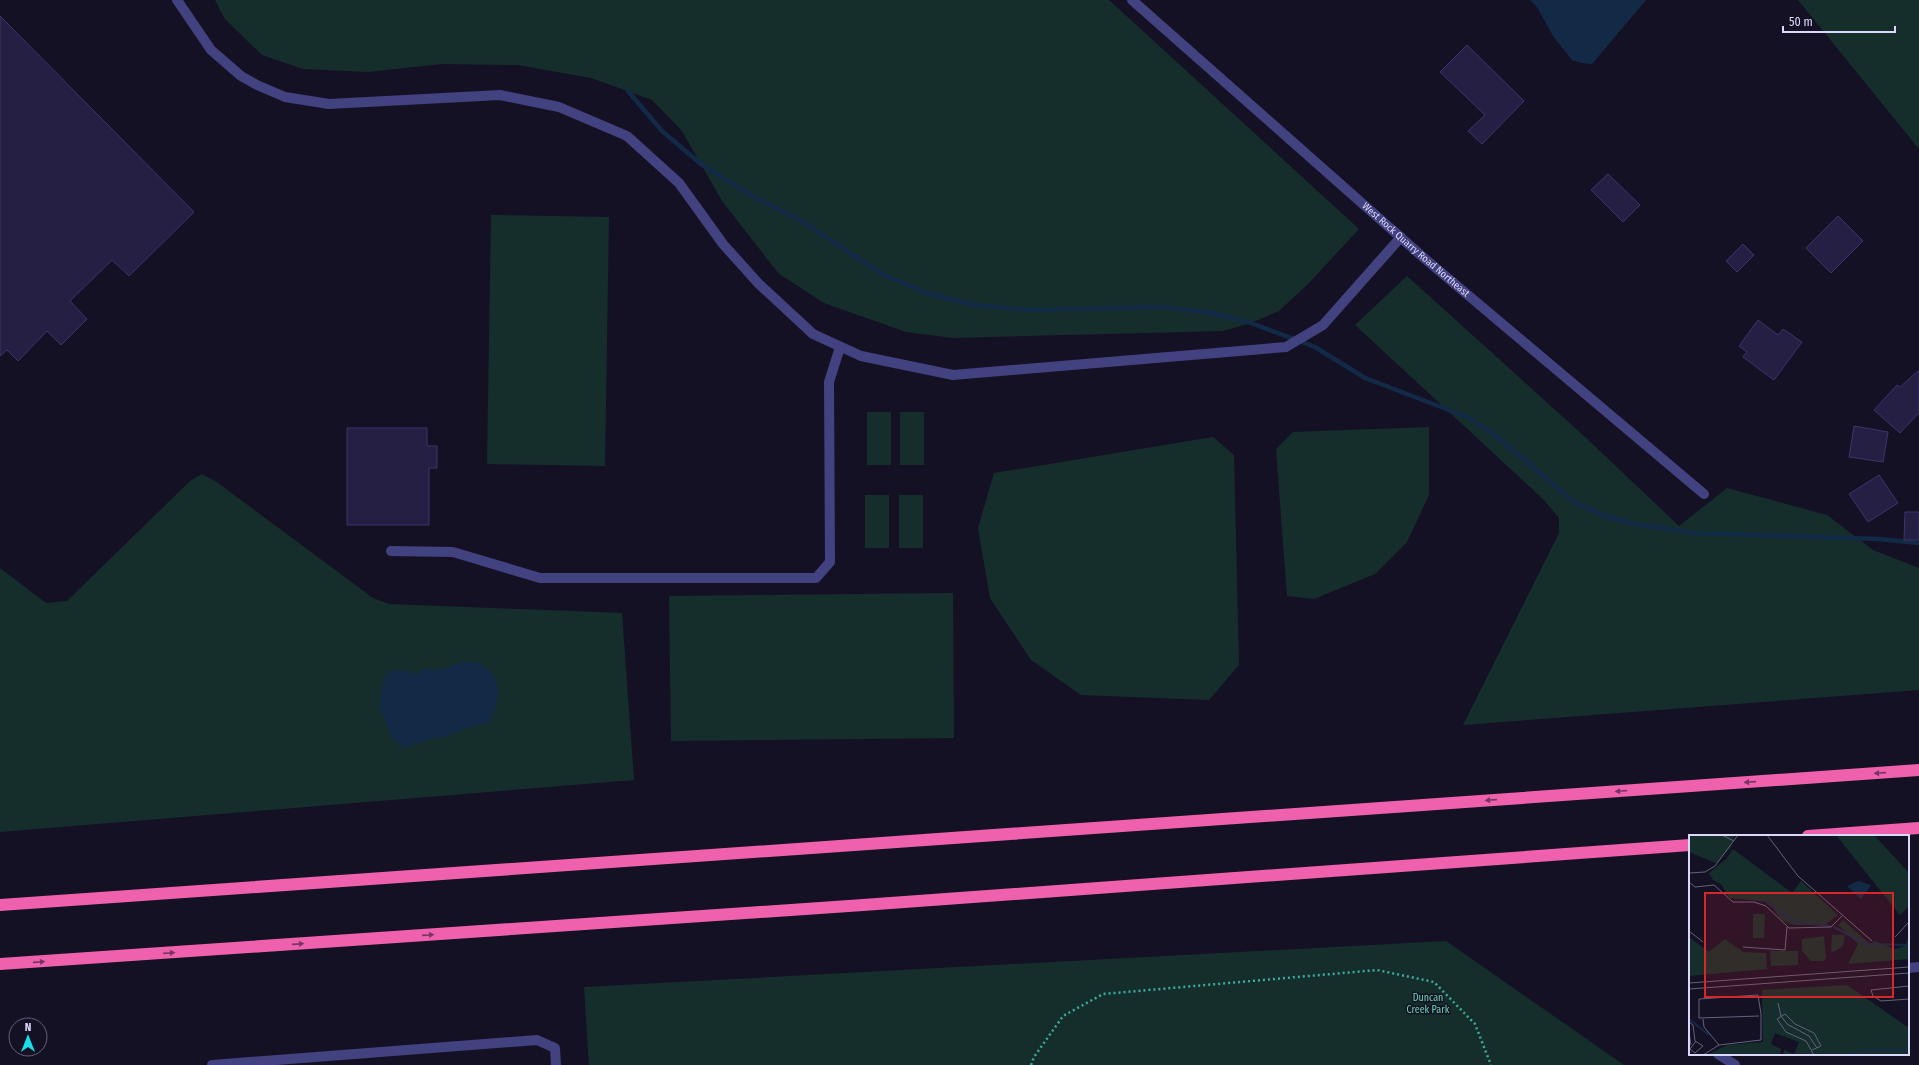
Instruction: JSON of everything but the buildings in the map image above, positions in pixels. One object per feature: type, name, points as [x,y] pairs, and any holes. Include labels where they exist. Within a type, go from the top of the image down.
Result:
[{"type":"highway","points":[[0,905],[1919,770]]},
{"type":"highway","points":[[1822,835],[1919,828]]},
{"type":"highway","points":[[0,964],[871,904],[1689,845]]},
{"type":"street","points":[[177,0],[211,50],[241,76],[285,97],[329,104],[500,95],[559,107],[627,136],[679,183],[723,244],[758,283],[813,334],[861,356],[953,375],[1286,347],[1323,325],[1401,238]]},
{"type":"street","name":"West Rock Quarry Road Northeast","points":[[1132,0],[1401,238],[1704,494]]},
{"type":"street","points":[[391,551],[453,552],[540,578],[816,578],[830,562],[829,382],[840,346]]},
{"type":"street","points":[[1909,968],[1919,967]]},
{"type":"street","points":[[212,1065],[537,1040],[555,1048],[556,1065]]},
{"type":"street","points":[[1720,1055],[1735,1065]]},
{"type":"path","points":[[1031,1065],[1034,1056],[1063,1016],[1103,994],[1377,970],[1434,982],[1475,1024],[1490,1065]]},
{"type":"green space","points":[[215,0],[1109,0],[1359,229],[1309,283],[1279,311],[1251,323],[1223,331],[953,338],[906,332],[824,303],[779,274],[722,201],[682,131],[652,100],[591,78],[518,65],[441,64],[368,72],[303,69],[262,55],[225,19]]},
{"type":"green space","points":[[1798,0],[1919,0],[1919,149]]},
{"type":"green space","points":[[491,215],[609,217],[605,466],[487,464]]},
{"type":"green space","points":[[1407,276],[1584,436],[1679,526],[1727,488],[1827,515],[1873,550],[1919,568],[1919,690],[1463,725],[1559,533],[1559,518],[1544,500],[1355,325]]},
{"type":"green space","points":[[867,412],[891,412],[891,465],[867,465]]},
{"type":"green space","points":[[900,412],[924,412],[924,465],[900,465]]},
{"type":"green space","points":[[1429,427],[1429,495],[1407,542],[1375,574],[1314,599],[1287,596],[1276,449],[1293,432]]},
{"type":"green space","points":[[1213,437],[1234,455],[1239,665],[1209,700],[1081,695],[1031,660],[990,598],[978,528],[994,473]]},
{"type":"green space","points":[[202,474],[218,483],[373,598],[389,604],[622,613],[634,780],[0,832],[0,568],[46,603],[67,601],[190,481]]},
{"type":"green space","points":[[865,495],[889,495],[889,548],[865,548]]},
{"type":"green space","points":[[899,495],[923,495],[923,548],[899,548]]},
{"type":"green space","points":[[953,593],[954,738],[671,741],[669,596]]},
{"type":"green space","name":"Duncan Creek Park","points":[[1446,941],[1624,1065],[589,1065],[584,987]]},
{"type":"water","points":[[1530,0],[1646,0],[1592,64],[1572,60],[1553,36],[1537,7]]},
{"type":"water","points":[[465,661],[481,664],[489,670],[497,684],[497,699],[493,715],[489,723],[463,729],[445,737],[433,738],[403,748],[391,736],[379,706],[384,679],[389,671],[401,670],[417,674],[423,669],[440,670]]},
{"type":"waterway","points":[[628,91],[662,131],[701,164],[754,197],[803,222],[882,274],[926,293],[974,305],[1028,310],[1163,307],[1206,312],[1251,323],[1315,347],[1365,378],[1470,418],[1494,434],[1574,502],[1602,515],[1634,524],[1694,533],[1878,539],[1919,543]]}]
